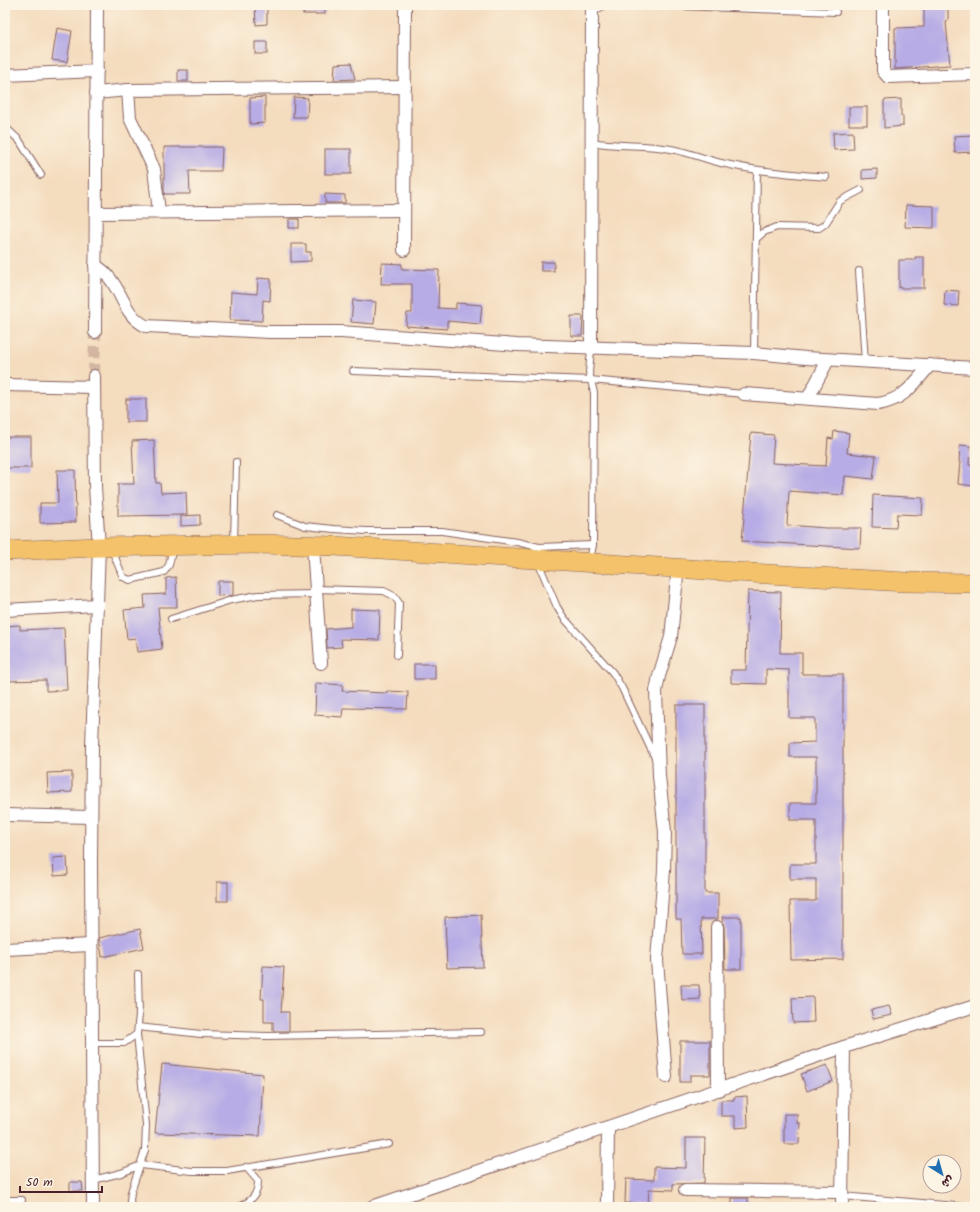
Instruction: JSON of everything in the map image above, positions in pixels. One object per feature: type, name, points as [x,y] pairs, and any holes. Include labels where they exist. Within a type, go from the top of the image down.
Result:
[{"type":"main road","points":[[5,551],[234,544],[401,549],[536,559],[591,554],[678,567],[826,578],[975,584]]},
{"type":"street","points":[[95,332],[97,291],[95,265],[97,213],[97,5]]},
{"type":"street","points":[[404,250],[405,5]]},
{"type":"street","points":[[883,5],[883,68],[888,77],[975,74]]},
{"type":"street","points":[[591,349],[592,9]]},
{"type":"street","points":[[5,75],[97,71]]},
{"type":"street","points":[[96,93],[128,90],[405,88]]},
{"type":"street","points":[[128,90],[130,118],[154,168],[159,212]]},
{"type":"street","points":[[97,213],[404,210]]},
{"type":"street","points":[[95,265],[107,274],[129,313],[137,322],[146,326],[270,332],[341,332],[591,349],[754,353],[828,360],[975,368]]},
{"type":"street","points":[[808,398],[828,360]]},
{"type":"street","points":[[744,394],[878,404],[891,402],[908,390],[930,365]]},
{"type":"street","points":[[5,385],[94,381],[95,487],[105,547],[96,605],[91,817],[93,1207]]},
{"type":"street","points":[[313,546],[321,664]]},
{"type":"street","points":[[666,1077],[657,960],[664,870],[665,832],[658,766],[656,691],[670,637],[678,567]]},
{"type":"street","points":[[5,610],[96,605]]},
{"type":"street","points":[[5,815],[91,817]]},
{"type":"street","points":[[717,927],[718,1090]]},
{"type":"street","points":[[5,949],[91,945]]},
{"type":"street","points":[[372,1207],[844,1047],[975,1006]]},
{"type":"street","points":[[685,1190],[842,1198],[844,1047]]},
{"type":"street","points":[[607,1207],[608,1127]]},
{"type":"lane","points":[[592,9],[605,5]]},
{"type":"lane","points":[[653,5],[836,12]]},
{"type":"lane","points":[[5,127],[19,140],[40,175]]},
{"type":"lane","points":[[592,142],[611,146],[652,146],[666,148],[720,163],[757,170],[826,177]]},
{"type":"lane","points":[[754,353],[757,170]]},
{"type":"lane","points":[[756,239],[764,232],[777,227],[819,228],[825,224],[840,201],[861,190]]},
{"type":"lane","points":[[859,271],[865,362]]},
{"type":"lane","points":[[277,515],[305,526],[366,531],[426,530],[517,542],[539,547],[591,554],[594,393],[589,372],[591,349]]},
{"type":"lane","points":[[353,371],[590,380],[744,394]]},
{"type":"lane","points":[[234,544],[236,462]]},
{"type":"lane","points":[[105,547],[123,577],[130,580],[164,572],[169,565],[173,546]]},
{"type":"lane","points":[[536,559],[557,607],[564,618],[613,673],[622,688],[658,766]]},
{"type":"lane","points":[[171,619],[230,600],[258,595],[316,591],[384,590],[394,596],[399,603],[397,655]]},
{"type":"lane","points":[[132,1207],[130,1201],[131,1192],[142,1165],[146,1150],[146,1125],[137,1034],[138,974]]},
{"type":"lane","points":[[138,1027],[201,1034],[268,1036],[481,1032]]},
{"type":"lane","points":[[92,1043],[124,1043],[137,1034]]},
{"type":"lane","points":[[93,1180],[121,1173],[142,1165],[212,1172],[246,1168],[389,1144]]},
{"type":"lane","points":[[238,1207],[254,1198],[258,1190],[258,1181],[246,1168]]},
{"type":"lane","points":[[842,1198],[967,1207]]},
{"type":"lane","points":[[5,1200],[22,1200]]},
{"type":"building","points":[[255,5],[267,5],[267,24],[256,25]]},
{"type":"building","points":[[303,5],[325,5],[325,14],[303,14]]},
{"type":"building","points":[[924,5],[948,5],[948,21],[946,22],[950,65],[895,69],[895,28],[924,27]]},
{"type":"building","points":[[57,28],[72,31],[67,62],[52,60]]},
{"type":"building","points":[[255,42],[267,42],[267,54],[255,54]]},
{"type":"building","points":[[351,63],[355,79],[334,80],[335,64]]},
{"type":"building","points":[[178,70],[188,70],[188,81],[178,81]]},
{"type":"building","points":[[265,97],[265,123],[250,124],[250,98]]},
{"type":"building","points":[[294,97],[308,98],[307,117],[293,117]]},
{"type":"building","points":[[901,99],[901,116],[903,116],[903,126],[884,128],[884,100]]},
{"type":"building","points":[[849,107],[867,107],[867,125],[849,125]]},
{"type":"building","points":[[853,132],[854,149],[834,150],[833,133]]},
{"type":"building","points":[[973,135],[973,152],[955,153],[954,136]]},
{"type":"building","points":[[164,147],[222,147],[221,171],[189,171],[190,194],[164,194]]},
{"type":"building","points":[[325,149],[351,149],[351,174],[325,174]]},
{"type":"building","points":[[877,169],[877,178],[862,179],[862,170]]},
{"type":"building","points":[[325,194],[345,195],[345,203],[325,203]]},
{"type":"building","points":[[906,205],[934,206],[934,228],[905,227]]},
{"type":"building","points":[[289,219],[299,219],[299,228],[289,228]]},
{"type":"building","points":[[291,244],[306,244],[306,252],[311,252],[311,261],[291,262]]},
{"type":"building","points":[[915,257],[924,257],[924,288],[899,288],[899,260],[915,260]]},
{"type":"building","points":[[541,262],[554,262],[554,271],[541,271]]},
{"type":"building","points":[[382,263],[402,264],[402,269],[439,270],[438,308],[456,309],[456,303],[482,305],[480,324],[447,321],[447,329],[406,326],[407,313],[412,313],[412,284],[381,284]]},
{"type":"building","points":[[258,278],[271,279],[270,301],[263,300],[262,321],[230,320],[231,292],[257,294]]},
{"type":"building","points":[[945,290],[959,291],[958,306],[944,305]]},
{"type":"building","points":[[353,300],[376,302],[374,324],[351,322]]},
{"type":"building","points":[[571,316],[583,316],[582,336],[571,336]]},
{"type":"building","points":[[126,399],[146,399],[146,422],[126,422]]},
{"type":"building","points":[[834,431],[849,433],[847,453],[876,456],[873,479],[845,476],[843,495],[789,491],[787,525],[826,528],[861,528],[860,548],[742,541],[751,433],[774,435],[772,463],[826,466],[828,438],[833,439]]},
{"type":"building","points":[[5,437],[31,437],[31,468],[5,468]]},
{"type":"building","points":[[154,440],[156,483],[160,483],[161,493],[186,492],[187,515],[118,516],[118,484],[134,484],[132,441]]},
{"type":"building","points":[[960,445],[970,446],[969,465],[975,466],[974,486],[958,484]]},
{"type":"building","points":[[57,470],[75,470],[76,522],[40,523],[40,503],[58,503]]},
{"type":"building","points":[[873,495],[923,498],[922,515],[897,514],[896,528],[872,527]]},
{"type":"building","points":[[200,515],[200,525],[181,526],[181,516]]},
{"type":"building","points":[[176,577],[177,607],[158,607],[162,649],[137,652],[135,638],[127,639],[124,610],[145,608],[144,595],[166,594],[166,578]]},
{"type":"building","points":[[218,581],[233,581],[233,595],[218,596]]},
{"type":"building","points":[[748,591],[781,592],[780,653],[802,653],[802,674],[843,674],[843,959],[791,960],[790,901],[816,901],[816,879],[790,879],[790,864],[816,864],[816,820],[790,820],[790,803],[816,803],[816,757],[790,757],[790,743],[815,742],[815,718],[789,718],[789,670],[766,669],[766,684],[731,683],[731,670],[746,670]]},
{"type":"building","points":[[351,609],[380,610],[379,640],[341,639],[342,647],[327,648],[326,629],[351,627]]},
{"type":"building","points":[[20,625],[20,630],[64,628],[67,690],[46,691],[46,680],[6,681],[5,626]]},
{"type":"building","points":[[414,664],[435,664],[435,679],[414,679]]},
{"type":"building","points":[[316,683],[343,685],[342,691],[386,693],[387,691],[408,692],[407,709],[343,708],[342,717],[315,715]]},
{"type":"building","points":[[676,705],[705,705],[705,893],[718,893],[718,919],[701,919],[702,954],[682,954],[681,919],[676,919]]},
{"type":"building","points":[[72,772],[72,792],[48,793],[47,773]]},
{"type":"building","points":[[67,857],[68,875],[54,876],[53,858]]},
{"type":"building","points":[[217,882],[228,882],[228,901],[217,901]]},
{"type":"building","points":[[481,915],[483,967],[447,968],[445,917]]},
{"type":"building","points":[[722,917],[741,917],[741,969],[725,969],[724,927]]},
{"type":"building","points":[[140,929],[144,948],[102,957],[99,938]]},
{"type":"building","points":[[263,966],[284,967],[281,1012],[289,1012],[289,1031],[273,1031],[273,1022],[264,1022],[264,999],[261,999]]},
{"type":"building","points":[[681,985],[699,985],[700,999],[682,1000]]},
{"type":"building","points":[[813,997],[814,1022],[793,1023],[792,998]]},
{"type":"building","points":[[889,1006],[892,1015],[873,1019],[871,1010]]},
{"type":"building","points":[[680,1041],[710,1041],[710,1075],[690,1075],[690,1082],[680,1082]]},
{"type":"building","points":[[162,1064],[263,1074],[260,1136],[155,1133]]},
{"type":"building","points":[[827,1065],[833,1081],[807,1091],[801,1074]]},
{"type":"building","points":[[747,1096],[748,1127],[735,1128],[735,1116],[721,1116],[721,1100],[734,1100],[734,1097]]},
{"type":"building","points":[[784,1114],[797,1114],[797,1123],[800,1123],[799,1144],[784,1144]]},
{"type":"building","points":[[686,1138],[705,1138],[704,1183],[673,1184],[673,1190],[649,1189],[648,1204],[625,1203],[626,1179],[654,1180],[654,1167],[686,1168]]},
{"type":"building","points":[[70,1182],[82,1182],[83,1191],[70,1191]]},
{"type":"building","points":[[732,1198],[748,1198],[748,1207],[732,1207]]},
{"type":"tunnel","points":[[94,376],[95,332]]}]
